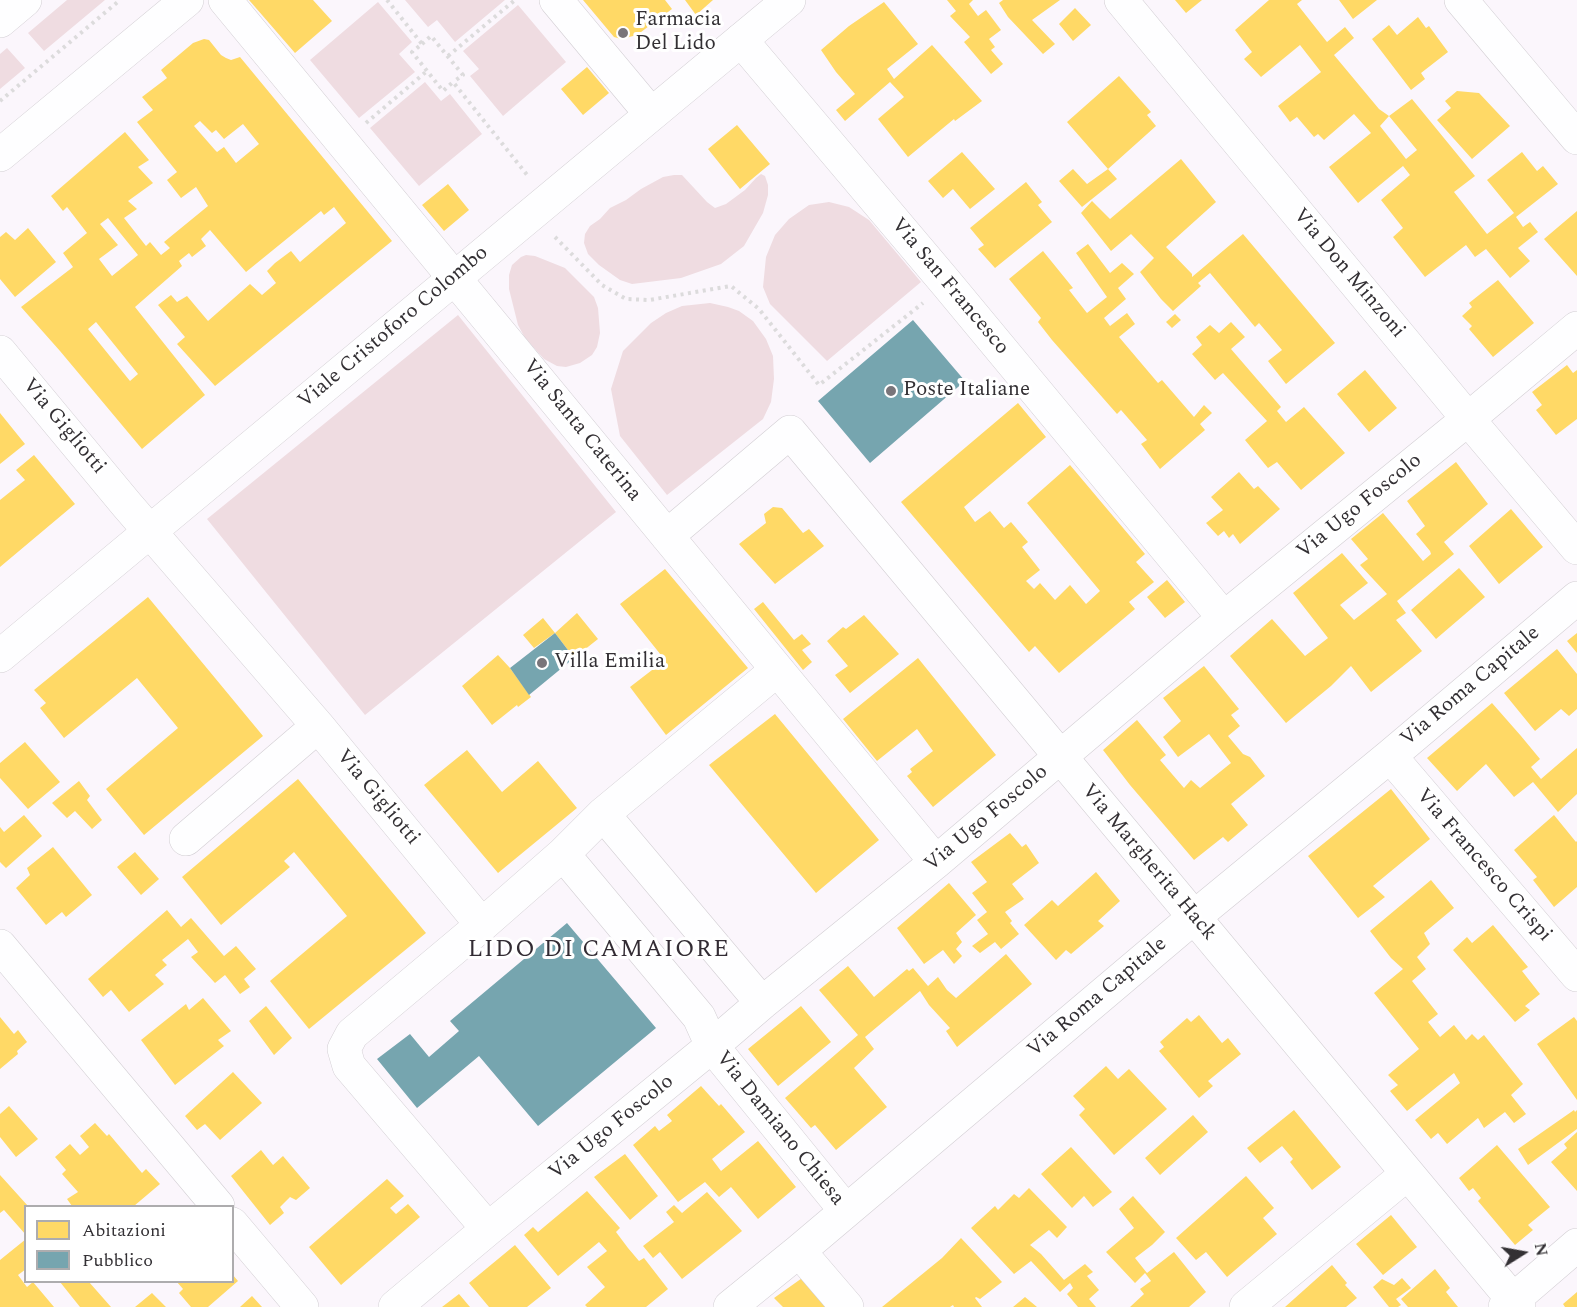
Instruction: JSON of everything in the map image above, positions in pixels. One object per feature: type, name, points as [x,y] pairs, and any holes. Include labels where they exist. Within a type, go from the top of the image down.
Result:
[{"type":"street","points":[[0,21],[25,0]]},
{"type":"street","points":[[0,155],[187,0]]},
{"type":"street","name":"Via Santa Caterina","points":[[225,0],[936,862]]},
{"type":"street","points":[[556,0],[651,114]]},
{"type":"street","name":"Viale Cristoforo Colombo","points":[[0,656],[789,0]]},
{"type":"street","name":"Via Don Minzoni","points":[[1121,0],[1577,548]]},
{"type":"street","points":[[1461,0],[1577,138]]},
{"type":"street","name":"Via San Francesco","points":[[741,40],[1224,618]]},
{"type":"street","name":"Via Ugo Foscolo","points":[[395,1307],[936,862],[1224,618],[1577,328]]},
{"type":"street","name":"Via Gigliotti","points":[[0,352],[127,505],[318,726],[482,925]]},
{"type":"street","name":"Via Margherita Hack","points":[[667,536],[790,432],[1407,1174],[1512,1305]]},
{"type":"street","name":"Via Roma Capitale","points":[[730,1307],[1577,598]]},
{"type":"street","points":[[488,1229],[349,1066],[344,1049],[352,1034],[482,925],[603,814],[777,670]]},
{"type":"street","points":[[186,839],[318,726]]},
{"type":"street","name":"Via Francesco Crispi","points":[[1390,756],[1577,975]]},
{"type":"street","points":[[603,814],[762,1003]]},
{"type":"street","name":"Via Damiano Chiesa","points":[[562,854],[699,1017],[712,1046],[846,1211]]},
{"type":"street","points":[[0,946],[217,1205]]},
{"type":"street","points":[[1246,1307],[1407,1174]]},
{"type":"street","points":[[234,1226],[302,1307]]},
{"type":"street","points":[[1512,1305],[1577,1245]]},
{"type":"street","points":[[799,1251],[847,1307]]},
{"type":"path","points":[[0,101],[120,0]]},
{"type":"path","points":[[387,0],[422,44]]},
{"type":"path","points":[[448,56],[515,0]]},
{"type":"path","points":[[431,36],[463,75],[443,91],[412,52],[422,44],[431,36]]},
{"type":"path","points":[[361,127],[427,71]]},
{"type":"path","points":[[453,82],[530,179]]},
{"type":"path","points":[[534,213],[602,285],[626,299],[649,300],[731,286],[759,309],[819,385],[947,284]]},
{"type":"shaded area","points":[[67,0],[105,0],[44,51],[28,33]]},
{"type":"shaded area","points":[[405,0],[505,0],[455,42],[437,20],[428,27]]},
{"type":"shaded area","points":[[378,2],[412,42],[399,54],[415,72],[359,118],[310,60]]},
{"type":"shaded area","points":[[518,5],[566,62],[503,116],[470,76],[479,69],[463,51]]},
{"type":"shaded area","points":[[7,48],[25,68],[0,89],[0,54]]},
{"type":"shaded area","points":[[425,82],[441,101],[450,94],[482,134],[419,186],[370,128]]},
{"type":"shaded area","points":[[761,174],[765,176],[768,185],[763,213],[744,246],[721,264],[681,278],[632,284],[620,280],[588,254],[584,243],[585,234],[590,226],[610,208],[663,177],[682,175],[715,208],[726,204],[745,190]]},
{"type":"shaded area","points":[[829,202],[849,207],[869,220],[921,282],[827,361],[770,304],[763,287],[766,257],[775,235],[789,219],[809,205]]},
{"type":"shaded area","points":[[526,255],[535,256],[565,268],[594,297],[598,308],[600,333],[597,347],[592,355],[580,363],[566,367],[557,366],[544,359],[525,338],[518,325],[509,289],[509,275],[512,265]]},
{"type":"shaded area","points":[[710,303],[739,311],[753,321],[766,339],[773,356],[774,379],[771,402],[763,419],[667,495],[620,436],[611,389],[623,351],[651,323],[682,306]]},
{"type":"shaded area","points":[[458,315],[616,512],[365,715],[207,519]]},
{"type":"building: Abitazioni","points":[[249,0],[313,0],[332,21],[295,53]]},
{"type":"building: Abitazioni","points":[[583,0],[665,0],[672,9],[637,35],[621,39],[614,37]]},
{"type":"building: Abitazioni","points":[[685,0],[713,0],[696,15]]},
{"type":"building: Abitazioni","points":[[947,0],[973,0],[969,4],[978,16],[986,10],[1001,30],[989,39],[995,47],[991,50],[1003,64],[991,74],[964,42],[970,37],[950,16],[956,11]]},
{"type":"building: Abitazioni","points":[[1003,0],[1060,0],[1032,20],[1055,44],[1043,54],[1008,17],[999,3]]},
{"type":"building: Abitazioni","points":[[1175,0],[1202,0],[1186,13]]},
{"type":"building: Abitazioni","points":[[1269,0],[1302,0],[1297,4],[1327,42],[1345,27],[1354,38],[1334,55],[1379,109],[1389,116],[1412,99],[1475,176],[1454,192],[1487,234],[1514,213],[1487,180],[1522,152],[1537,171],[1543,166],[1558,184],[1516,217],[1523,227],[1530,222],[1538,232],[1518,248],[1530,261],[1510,278],[1486,249],[1475,257],[1466,245],[1425,277],[1393,237],[1403,228],[1381,200],[1410,175],[1403,166],[1358,203],[1329,167],[1371,133],[1354,114],[1324,140],[1318,134],[1314,137],[1297,117],[1290,122],[1278,106],[1321,72],[1300,45],[1261,77],[1244,59],[1252,52],[1235,30]],"holes":[[[1389,116],[1417,150],[1406,159],[1380,126]]]},
{"type":"building: Abitazioni","points":[[1339,0],[1377,0],[1353,19]]},
{"type":"building: Abitazioni","points":[[884,2],[918,44],[887,69],[894,79],[932,45],[982,101],[955,121],[954,119],[908,157],[878,119],[904,97],[890,82],[845,121],[836,110],[855,94],[821,50],[849,26]]},
{"type":"building: Abitazioni","points":[[1075,8],[1091,25],[1073,41],[1059,24]]},
{"type":"building: Abitazioni","points":[[1418,17],[1426,28],[1429,26],[1448,52],[1421,73],[1425,79],[1411,90],[1372,39],[1389,25],[1397,35]]},
{"type":"building: Abitazioni","points":[[204,39],[209,40],[226,58],[231,60],[240,57],[392,241],[215,386],[177,344],[185,337],[158,305],[171,295],[177,302],[187,296],[208,321],[250,284],[262,295],[276,283],[267,271],[275,263],[291,251],[300,262],[346,223],[334,207],[324,215],[321,211],[246,272],[210,230],[201,239],[206,246],[192,257],[189,253],[179,261],[182,266],[135,307],[205,395],[142,449],[21,307],[73,267],[63,253],[87,233],[67,207],[63,211],[51,196],[125,132],[149,160],[138,167],[153,183],[128,201],[137,209],[124,218],[146,246],[150,242],[161,255],[170,248],[164,242],[208,206],[196,187],[181,198],[167,180],[177,172],[137,122],[153,110],[142,97],[167,78],[161,70],[193,43]],"holes":[[[200,121],[212,133],[216,130],[224,139],[243,124],[259,144],[236,163],[224,147],[217,152],[194,126]],[[108,218],[138,255],[112,276],[99,259],[118,245],[100,224]],[[96,322],[138,374],[130,381],[88,329]]]},
{"type":"building: Abitazioni","points":[[587,67],[609,93],[583,115],[561,89]]},
{"type":"building: Abitazioni","points":[[1119,76],[1151,112],[1147,115],[1156,126],[1108,169],[1067,122]]},
{"type":"building: Abitazioni","points":[[1457,91],[1479,93],[1510,126],[1472,159],[1437,120],[1451,108],[1445,101]]},
{"type":"building: Abitazioni","points":[[737,125],[770,164],[740,189],[708,149]]},
{"type":"building: Abitazioni","points":[[962,152],[995,189],[970,209],[953,189],[943,198],[928,181]]},
{"type":"building: Abitazioni","points":[[1181,159],[1216,202],[1166,247],[1192,274],[1192,277],[1243,234],[1335,343],[1286,384],[1268,361],[1282,350],[1259,323],[1255,327],[1210,273],[1198,283],[1201,286],[1173,311],[1140,272],[1154,258],[1131,234],[1111,251],[1081,213],[1092,201],[1110,219]]},
{"type":"building: Abitazioni","points":[[1073,169],[1087,184],[1108,169],[1117,179],[1082,207],[1059,181]]},
{"type":"building: Abitazioni","points":[[1026,182],[1042,202],[1038,205],[1052,222],[995,268],[978,249],[984,245],[970,228]]},
{"type":"building: Abitazioni","points":[[448,184],[469,210],[444,231],[422,205]]},
{"type":"building: Abitazioni","points":[[1577,211],[1577,276],[1544,239]]},
{"type":"building: Abitazioni","points":[[28,228],[56,262],[15,297],[0,279],[0,237],[6,232],[15,240]]},
{"type":"building: Abitazioni","points":[[1088,244],[1110,273],[1122,263],[1134,274],[1118,288],[1126,299],[1104,318],[1110,326],[1127,313],[1135,324],[1119,337],[1158,383],[1162,380],[1194,417],[1204,405],[1212,413],[1200,424],[1205,430],[1160,469],[1141,444],[1147,440],[1121,410],[1117,414],[1052,340],[1038,322],[1041,318],[1009,279],[1043,251],[1073,288],[1069,290],[1087,313],[1107,297],[1076,253]]},
{"type":"building: Abitazioni","points":[[1498,280],[1534,323],[1493,357],[1469,329],[1472,326],[1462,316],[1472,307],[1469,303]]},
{"type":"building: Abitazioni","points":[[1175,314],[1181,320],[1172,328],[1166,322]]},
{"type":"building: Abitazioni","points":[[1231,322],[1245,337],[1231,349],[1281,407],[1277,411],[1286,422],[1304,407],[1345,453],[1301,490],[1277,462],[1268,468],[1245,440],[1267,421],[1223,373],[1215,380],[1192,354],[1202,345],[1196,337],[1210,325],[1219,333]]},
{"type":"building: Abitazioni","points":[[1567,365],[1573,373],[1577,370],[1577,419],[1556,435],[1536,410],[1542,405],[1532,392]]},
{"type":"building: Abitazioni","points":[[1365,370],[1397,408],[1369,432],[1337,394]]},
{"type":"building: Abitazioni","points":[[1018,403],[1046,437],[964,507],[975,522],[990,511],[1004,528],[1011,522],[1028,542],[1022,547],[1040,570],[1026,581],[1034,589],[1040,583],[1055,600],[1070,585],[1086,604],[1100,591],[1027,503],[1070,465],[1145,554],[1136,562],[1154,582],[1129,602],[1135,609],[1059,673],[1035,646],[1029,652],[901,502]]},
{"type":"building: Abitazioni","points":[[0,413],[25,444],[0,464]]},
{"type":"building: Abitazioni","points":[[34,455],[75,504],[0,567],[0,500],[25,480],[16,470]]},
{"type":"building: Abitazioni","points":[[1456,462],[1488,504],[1444,542],[1454,554],[1397,601],[1406,613],[1396,620],[1422,651],[1371,692],[1351,666],[1331,686],[1286,723],[1230,656],[1272,619],[1305,656],[1328,638],[1293,593],[1342,553],[1368,583],[1340,605],[1354,620],[1387,594],[1360,565],[1368,559],[1351,539],[1383,513],[1423,561],[1431,554],[1416,534],[1425,526],[1407,501]]},
{"type":"building: Abitazioni","points":[[1239,472],[1254,489],[1258,486],[1280,509],[1240,544],[1233,534],[1229,538],[1224,531],[1218,536],[1206,523],[1223,510],[1211,497]]},
{"type":"building: Abitazioni","points":[[773,507],[782,508],[803,533],[809,529],[824,546],[775,584],[739,544],[766,523],[764,514]]},
{"type":"building: Abitazioni","points":[[1511,509],[1543,547],[1499,584],[1469,546]]},
{"type":"building: Abitazioni","points":[[1459,568],[1485,597],[1436,639],[1411,610]]},
{"type":"building: Abitazioni","points":[[665,569],[748,668],[666,735],[630,687],[665,660],[620,604]]},
{"type":"building: Abitazioni","points":[[1167,580],[1185,602],[1165,618],[1147,597]]},
{"type":"building: Abitazioni","points":[[148,597],[263,736],[144,835],[106,789],[178,728],[137,678],[64,738],[40,708],[46,703],[34,690]]},
{"type":"building: Abitazioni","points":[[763,602],[794,640],[802,634],[811,644],[802,650],[812,662],[803,670],[754,609]]},
{"type":"building: Abitazioni","points":[[577,613],[598,639],[574,658],[555,633]]},
{"type":"building: Abitazioni","points":[[864,615],[899,654],[850,693],[835,675],[848,666],[827,641],[843,627],[846,629]]},
{"type":"building: Abitazioni","points":[[543,618],[555,633],[534,648],[523,635]]},
{"type":"building: Abitazioni","points":[[1577,633],[1577,653],[1567,641]]},
{"type":"building: Abitazioni","points":[[1557,649],[1577,674],[1577,709],[1569,716],[1561,709],[1535,731],[1504,693]]},
{"type":"building: Abitazioni","points":[[498,655],[531,697],[492,725],[462,686]]},
{"type":"building: Abitazioni","points":[[918,658],[996,755],[933,807],[907,776],[912,772],[910,769],[933,751],[917,729],[877,761],[843,719]]},
{"type":"building: Abitazioni","points":[[1204,666],[1239,709],[1231,715],[1240,726],[1228,736],[1243,754],[1250,757],[1265,776],[1231,804],[1248,825],[1228,842],[1223,837],[1194,860],[1103,750],[1137,720],[1166,755],[1160,760],[1184,788],[1191,780],[1200,788],[1231,763],[1209,734],[1178,757],[1163,737],[1181,721],[1163,698]]},
{"type":"building: Abitazioni","points":[[1492,703],[1540,759],[1531,767],[1541,779],[1577,748],[1577,794],[1558,812],[1533,782],[1514,797],[1486,764],[1457,791],[1427,758]]},
{"type":"building: Abitazioni","points":[[775,714],[879,840],[816,893],[709,765]]},
{"type":"building: Abitazioni","points":[[25,742],[60,782],[28,809],[0,778],[0,763]]},
{"type":"building: Abitazioni","points":[[467,750],[502,792],[538,761],[577,808],[498,873],[424,785]]},
{"type":"building: Abitazioni","points":[[298,779],[426,933],[309,1029],[270,981],[347,916],[294,852],[284,861],[290,867],[221,925],[182,877]]},
{"type":"building: Abitazioni","points":[[79,781],[90,796],[87,800],[102,820],[92,829],[75,811],[67,818],[52,803]]},
{"type":"building: Abitazioni","points":[[1391,789],[1430,839],[1373,886],[1385,897],[1358,918],[1308,856]]},
{"type":"building: Abitazioni","points":[[24,815],[42,836],[6,868],[0,862],[0,827],[4,832]]},
{"type":"building: Abitazioni","points":[[1554,815],[1577,841],[1577,887],[1554,907],[1533,880],[1537,877],[1514,850]]},
{"type":"building: Abitazioni","points":[[1010,833],[1022,847],[1026,844],[1039,863],[1012,884],[1024,899],[1005,912],[1019,934],[1001,949],[995,942],[980,953],[972,946],[988,934],[977,920],[987,912],[972,893],[987,882],[971,862]]},
{"type":"building: Abitazioni","points":[[53,847],[92,895],[66,917],[62,912],[46,925],[16,888],[30,875],[27,868]]},
{"type":"building: Abitazioni","points":[[135,852],[159,879],[141,895],[117,867]]},
{"type":"building: Abitazioni","points":[[1096,872],[1120,901],[1098,921],[1104,926],[1071,954],[1066,950],[1056,960],[1024,925],[1052,900],[1058,906]]},
{"type":"building: Abitazioni","points":[[1431,880],[1454,908],[1424,933],[1430,944],[1417,957],[1426,969],[1412,981],[1438,1014],[1428,1022],[1440,1037],[1454,1025],[1466,1040],[1472,1034],[1478,1040],[1484,1035],[1523,1084],[1511,1095],[1526,1114],[1514,1123],[1505,1112],[1484,1128],[1478,1118],[1447,1144],[1438,1133],[1431,1139],[1415,1120],[1460,1083],[1454,1073],[1407,1111],[1390,1091],[1398,1085],[1388,1075],[1419,1049],[1374,993],[1403,969],[1391,958],[1370,931]]},
{"type":"building: Abitazioni","points":[[949,883],[976,915],[956,933],[962,942],[956,949],[962,956],[954,964],[943,950],[924,964],[897,928]]},
{"type":"building: Abitazioni","points":[[167,910],[181,927],[191,918],[224,956],[236,946],[256,969],[244,979],[250,987],[240,994],[225,975],[215,983],[191,957],[198,952],[188,939],[162,960],[167,965],[155,975],[164,984],[129,1012],[111,990],[103,997],[88,979]]},
{"type":"building: Abitazioni","points":[[1493,925],[1528,967],[1522,971],[1540,994],[1525,1006],[1530,1010],[1515,1022],[1453,950],[1467,937],[1472,943]]},
{"type":"building: Abitazioni","points":[[1006,954],[1032,984],[957,1047],[946,1031],[950,1028],[929,1005],[920,991],[865,1037],[874,1049],[854,1068],[887,1107],[836,1150],[815,1125],[811,1128],[785,1098],[858,1035],[819,990],[848,966],[874,997],[907,969],[909,971],[913,968],[928,986],[938,977],[956,998]]},
{"type":"building: Abitazioni","points":[[203,998],[231,1031],[218,1040],[224,1046],[175,1085],[141,1040],[186,1004],[189,1010]]},
{"type":"building: Abitazioni","points":[[266,1006],[292,1038],[274,1055],[249,1021]]},
{"type":"building: Abitazioni","points":[[801,1006],[831,1042],[778,1086],[748,1049]]},
{"type":"building: Abitazioni","points":[[1199,1015],[1222,1043],[1228,1038],[1241,1054],[1208,1081],[1213,1086],[1199,1098],[1159,1051],[1164,1047],[1160,1042],[1187,1018],[1191,1022]]},
{"type":"building: Abitazioni","points":[[0,1017],[14,1034],[18,1030],[27,1042],[17,1051],[18,1054],[0,1069]]},
{"type":"building: Abitazioni","points":[[1574,1017],[1577,1021],[1577,1100],[1537,1044]]},
{"type":"building: Abitazioni","points":[[1106,1066],[1118,1079],[1129,1069],[1167,1109],[1114,1155],[1079,1115],[1085,1109],[1073,1096]]},
{"type":"building: Abitazioni","points":[[233,1072],[262,1103],[220,1140],[205,1124],[197,1130],[185,1116]]},
{"type":"building: Abitazioni","points":[[701,1086],[719,1106],[721,1104],[745,1132],[712,1159],[721,1171],[758,1141],[796,1187],[758,1219],[731,1187],[719,1197],[705,1182],[678,1202],[633,1145],[655,1126],[659,1131],[672,1121],[667,1115]]},
{"type":"building: Abitazioni","points":[[9,1106],[38,1139],[16,1157],[0,1137],[0,1114]]},
{"type":"building: Abitazioni","points":[[1294,1110],[1341,1167],[1312,1190],[1290,1162],[1293,1159],[1282,1146],[1260,1163],[1247,1148]]},
{"type":"building: Abitazioni","points":[[1574,1110],[1575,1112],[1577,1110],[1577,1129],[1528,1165],[1518,1149]]},
{"type":"building: Abitazioni","points":[[1193,1115],[1208,1132],[1160,1175],[1145,1158]]},
{"type":"building: Abitazioni","points":[[95,1123],[107,1136],[109,1134],[142,1173],[146,1169],[160,1184],[135,1205],[71,1205],[67,1199],[78,1192],[62,1174],[66,1170],[55,1157],[70,1144],[80,1155],[89,1147],[80,1136]]},
{"type":"building: Abitazioni","points":[[1577,1132],[1577,1191],[1551,1162],[1567,1148],[1564,1144]]},
{"type":"building: Abitazioni","points":[[1497,1145],[1550,1207],[1528,1225],[1533,1230],[1515,1245],[1478,1201],[1481,1198],[1473,1188],[1469,1191],[1459,1178]]},
{"type":"building: Abitazioni","points":[[1071,1147],[1112,1192],[1093,1207],[1084,1196],[1072,1208],[1041,1174]]},
{"type":"building: Abitazioni","points":[[261,1150],[273,1165],[283,1156],[310,1188],[296,1200],[290,1197],[280,1207],[284,1213],[270,1225],[231,1176]]},
{"type":"building: Abitazioni","points":[[625,1154],[658,1196],[630,1220],[594,1177]]},
{"type":"building: Abitazioni","points":[[0,1175],[27,1205],[24,1205],[24,1233],[4,1210],[0,1213]]},
{"type":"building: Abitazioni","points":[[1246,1176],[1274,1208],[1263,1218],[1277,1234],[1227,1277],[1206,1252],[1196,1260],[1176,1238]]},
{"type":"building: Abitazioni","points":[[387,1179],[404,1196],[390,1208],[396,1214],[408,1204],[420,1217],[341,1285],[309,1247]]},
{"type":"building: Abitazioni","points":[[1029,1188],[1067,1227],[1057,1238],[1049,1230],[1030,1245],[1064,1280],[1085,1264],[1093,1272],[1087,1276],[1099,1290],[1089,1299],[1096,1307],[1078,1307],[1067,1294],[1073,1288],[1070,1283],[1060,1292],[1031,1261],[1014,1274],[971,1228],[995,1206],[998,1210],[1014,1194],[1019,1198]]},
{"type":"building: Abitazioni","points":[[587,1191],[620,1228],[616,1232],[628,1248],[639,1261],[644,1258],[668,1289],[646,1307],[587,1307],[585,1305],[605,1287],[587,1267],[607,1251],[599,1242],[558,1276],[524,1235],[533,1227],[538,1232]]},
{"type":"building: Abitazioni","points":[[707,1192],[742,1231],[682,1279],[660,1252],[653,1258],[643,1246],[674,1222],[666,1212],[674,1205],[682,1213]]},
{"type":"building: Abitazioni","points":[[1133,1196],[1165,1232],[1135,1258],[1147,1273],[1174,1252],[1206,1292],[1189,1307],[1130,1307],[1144,1294],[1140,1289],[1151,1281],[1145,1273],[1135,1283],[1106,1252],[1134,1228],[1119,1209]]},
{"type":"building: Abitazioni","points":[[1391,1215],[1417,1247],[1383,1275],[1356,1244]]},
{"type":"building: Abitazioni","points":[[961,1238],[1002,1282],[980,1299],[975,1298],[982,1307],[954,1307],[953,1305],[950,1307],[882,1307],[942,1258]]},
{"type":"building: Abitazioni","points":[[24,1241],[24,1270],[18,1275],[27,1287],[34,1283],[54,1307],[0,1307],[0,1260]]},
{"type":"building: Abitazioni","points":[[515,1245],[551,1288],[527,1307],[489,1307],[469,1283]]},
{"type":"building: Abitazioni","points":[[1332,1265],[1357,1298],[1346,1307],[1285,1307]]},
{"type":"building: Abitazioni","points":[[1435,1269],[1450,1288],[1446,1292],[1458,1307],[1408,1307],[1401,1299]]},
{"type":"building: Abitazioni","points":[[234,1276],[238,1281],[208,1307],[191,1307],[179,1293],[183,1289],[178,1283],[234,1283]]},
{"type":"building: Abitazioni","points":[[805,1276],[831,1307],[783,1307],[774,1298]]},
{"type":"building: Abitazioni","points":[[1402,1278],[1411,1288],[1396,1299],[1401,1305],[1389,1307],[1373,1287],[1382,1279],[1394,1285]]},
{"type":"building: Abitazioni","points":[[61,1283],[90,1283],[111,1307],[80,1307]]},
{"type":"building: Abitazioni","points":[[1577,1292],[1577,1307],[1565,1307],[1563,1304]]},
{"type":"building: Abitazioni","points":[[152,1293],[166,1307],[135,1307]]},
{"type":"building: Abitazioni","points":[[459,1294],[470,1307],[442,1307]]},
{"type":"building: Abitazioni","points":[[252,1296],[262,1307],[240,1307]]},
{"type":"building: Abitazioni","points":[[1025,1297],[1037,1307],[1013,1307]]},
{"type":"building: Pubblico","name":"Poste Italiane","points":[[913,320],[965,381],[870,463],[818,401]]},
{"type":"building: Pubblico","name":"Villa Emilia","points":[[555,633],[574,658],[529,695],[510,668]]},
{"type":"building: Pubblico","points":[[567,923],[656,1028],[538,1126],[479,1056],[417,1108],[377,1059],[410,1034],[429,1057],[459,1031],[450,1021]]},
{"type":"place","name":"Farmacia Del Lido","points":[[623,33]]},
{"type":"place","name":"Poste Italiane","points":[[891,391]]},
{"type":"place","name":"Villa Emilia","points":[[542,663]]},
{"type":"district","name":"LIDO DI CAMAIORE","points":[[599,951]]}]
